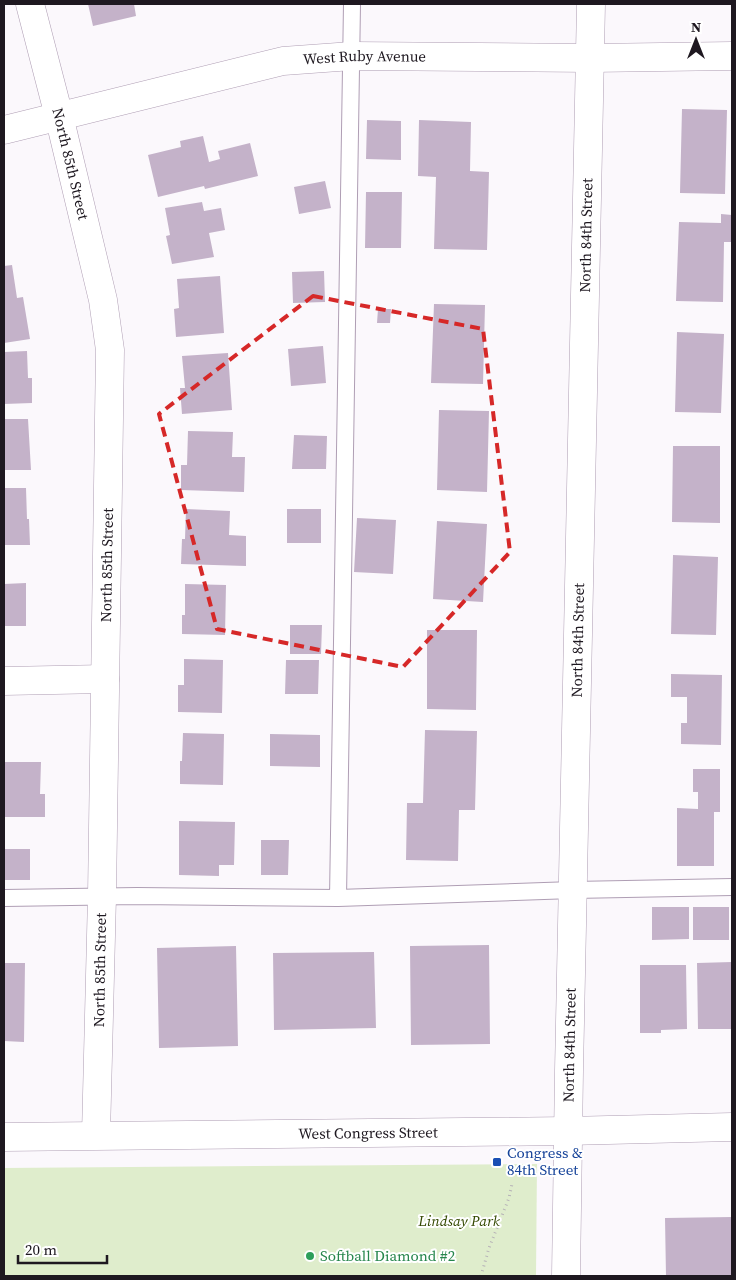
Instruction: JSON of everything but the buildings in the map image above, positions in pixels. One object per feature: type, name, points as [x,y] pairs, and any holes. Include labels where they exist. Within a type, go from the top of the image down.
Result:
[{"type":"street","name":"North 85th Street","points":[[30,4],[60,116],[103,300],[110,350],[102,896],[96,1135]]},
{"type":"street","name":"North 84th Street","points":[[566,1276],[572,890],[591,4]]},
{"type":"street","name":"West Ruby Avenue","points":[[4,130],[283,61],[352,56],[591,58],[732,56]]},
{"type":"street","points":[[4,681],[105,679]]},
{"type":"street","name":"West Congress Street","points":[[4,1137],[568,1132],[732,1127]]},
{"type":"lane","points":[[338,898],[352,4]]},
{"type":"lane","points":[[4,898],[102,896],[338,898],[732,887]]},
{"type":"path","points":[[481,1276],[489,1248],[509,1198],[512,1184]]},
{"type":"highlighted area","points":[[313,296],[483,329],[510,552],[403,667],[217,629],[159,414]]},
{"type":"green space","name":"Lindsay Park","points":[[537,1164],[536,1276],[4,1276],[4,1168]]},
{"type":"place","name":"Congress & 84th Street","points":[[497,1162]]},
{"type":"place","name":"Softball Diamond #2","points":[[310,1256]]}]
